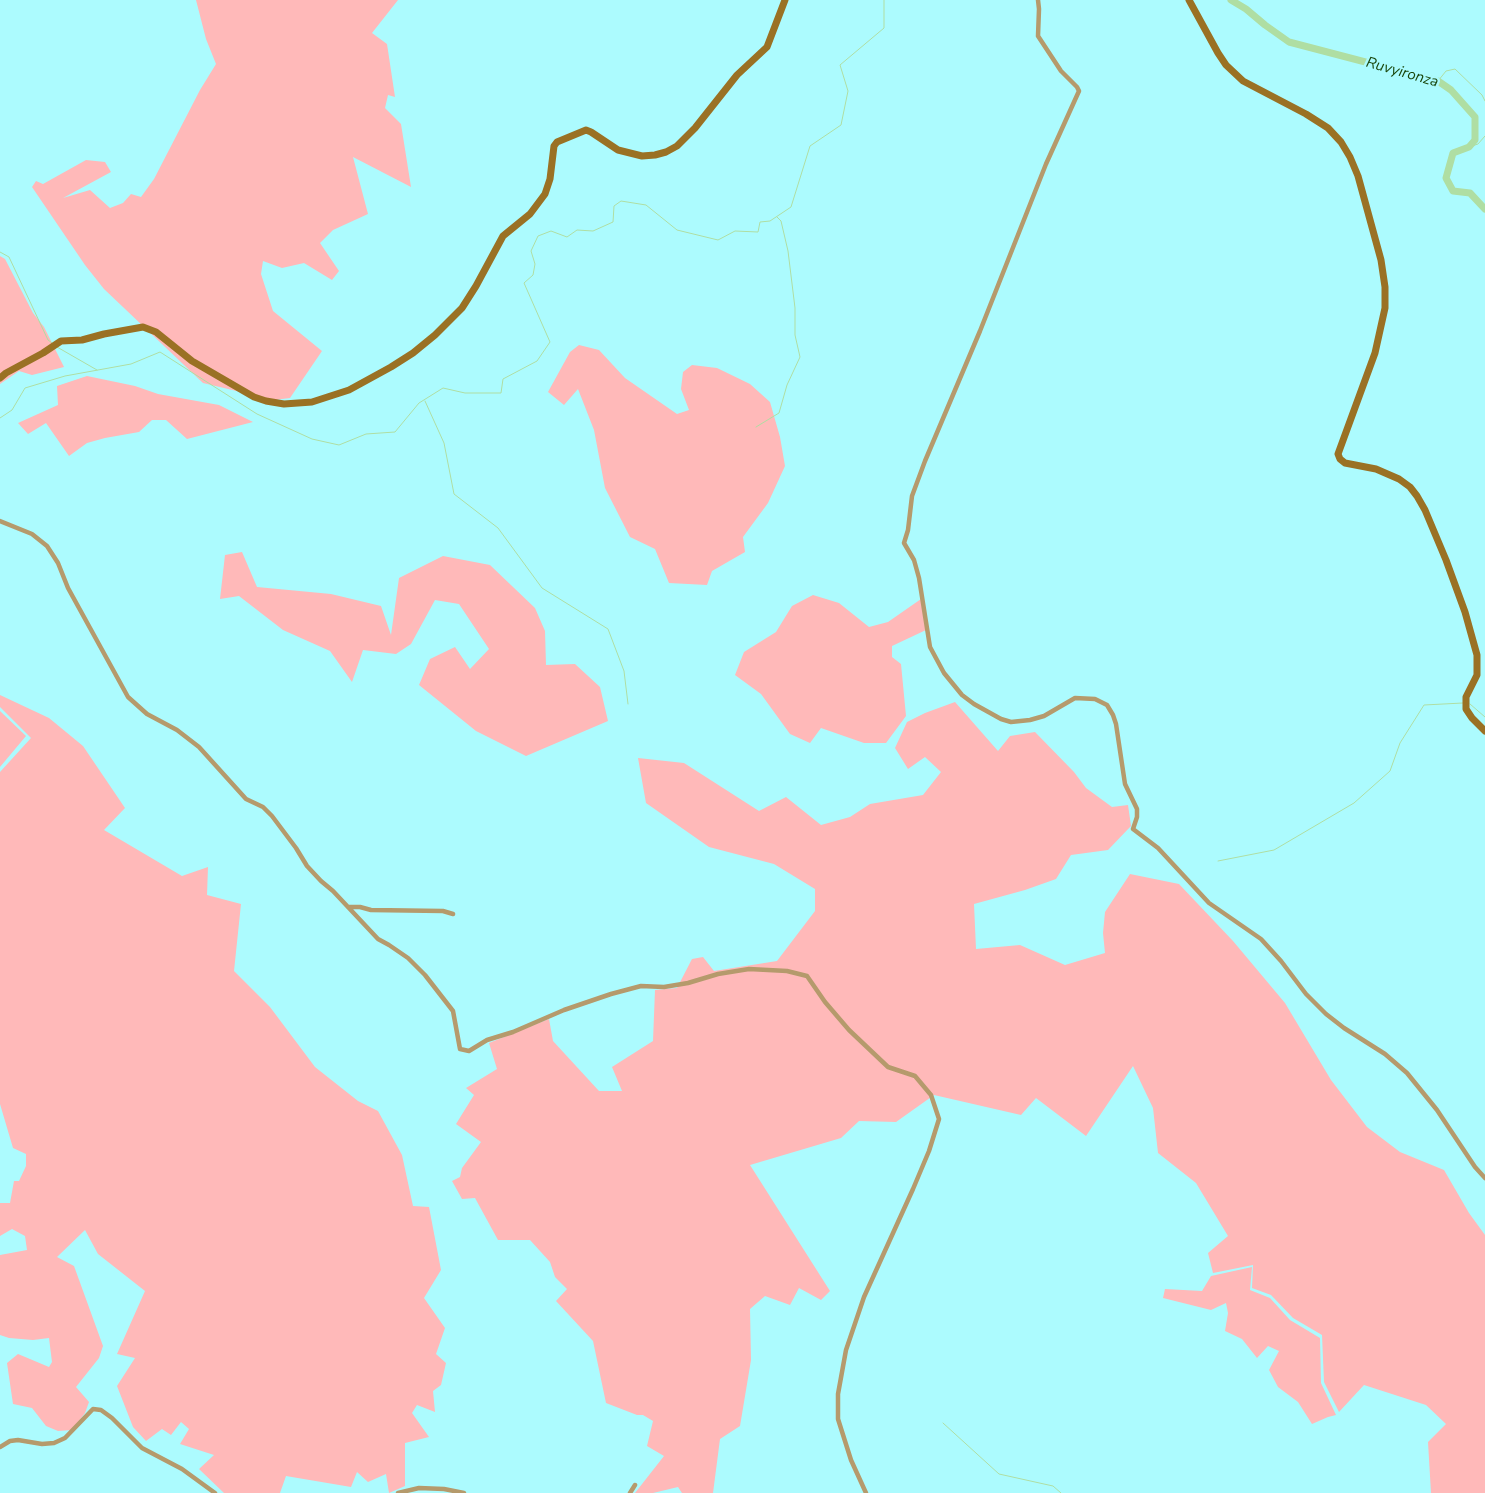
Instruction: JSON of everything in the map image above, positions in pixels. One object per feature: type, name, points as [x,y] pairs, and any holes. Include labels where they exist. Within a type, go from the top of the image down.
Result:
[{"type":"street","points":[[0,378],[61,341],[82,340],[143,327],[156,332],[192,361],[245,392],[266,401],[284,404],[312,402],[349,390],[413,353],[435,335],[462,308],[504,236],[530,214],[545,194],[550,179],[554,146],[557,142],[586,130],[618,150],[642,156],[666,152],[677,146],[695,128],[737,75],[766,47],[784,0]]},
{"type":"street","points":[[1038,0],[1038,36],[1061,71],[1079,91],[1046,164],[912,496],[908,530],[904,543],[914,560],[919,578],[927,640],[944,673],[962,695],[1001,719],[1011,722],[1030,720],[1044,716],[1075,698],[1095,699],[1107,705],[1116,724],[1126,784],[1136,808],[1137,816],[1133,829],[1158,848],[1209,903],[1261,939],[1281,961],[1306,994],[1326,1014],[1385,1054],[1407,1074],[1437,1110],[1475,1168],[1485,1178]]},
{"type":"street","points":[[1189,0],[1226,66],[1243,81],[1306,114],[1328,128],[1341,142],[1358,176],[1381,260],[1385,287],[1385,308],[1375,354],[1338,454],[1345,463],[1376,469],[1399,479],[1410,487],[1425,510],[1465,612],[1477,655],[1477,675],[1466,697],[1466,709],[1485,731]]},
{"type":"street","points":[[0,521],[32,534],[48,546],[58,562],[68,588],[128,697],[147,714],[177,730],[199,747],[246,799],[262,807],[272,816],[307,866],[378,939],[408,958],[425,975],[453,1011],[460,1050],[469,1051],[487,1040],[513,1032],[564,1010],[610,994],[641,986],[664,987],[688,983],[718,974],[749,970],[786,971],[806,976],[848,1030],[888,1067],[915,1076],[931,1095],[939,1119],[929,1151],[864,1297],[846,1350],[838,1394],[838,1419],[851,1460],[866,1493]]},
{"type":"street","points":[[348,907],[360,907],[371,910],[443,911],[453,914]]},
{"type":"street","points":[[0,1447],[10,1441],[18,1440],[42,1444],[54,1443],[65,1438],[75,1430],[88,1413],[94,1409],[101,1410],[112,1418],[142,1448],[182,1470],[215,1493]]},
{"type":"street","points":[[630,1493],[635,1486]]},
{"type":"street","points":[[398,1493],[419,1488],[444,1489],[464,1493]]},
{"type":"shaded area","points":[[196,0],[398,0],[372,33],[387,44],[395,97],[388,95],[385,108],[401,124],[411,187],[353,157],[368,214],[333,230],[320,243],[339,271],[332,280],[304,263],[282,268],[263,261],[261,274],[273,311],[322,351],[290,398],[274,400],[203,383],[104,289],[85,265],[32,187],[36,181],[43,184],[86,160],[105,162],[111,172],[63,198],[90,190],[110,208],[123,203],[131,194],[141,197],[154,179],[200,90],[216,64],[206,39]]},
{"type":"shaded area","points":[[0,256],[5,259],[33,313],[44,327],[64,367],[32,375],[19,371],[0,384]]},
{"type":"shaded area","points":[[579,345],[599,350],[625,378],[677,414],[689,410],[681,389],[683,372],[692,365],[717,368],[750,384],[770,402],[780,437],[785,466],[768,503],[743,537],[745,552],[712,571],[707,585],[669,583],[655,549],[630,537],[605,488],[594,430],[578,389],[564,405],[548,392],[570,352]]},
{"type":"shaded area","points":[[87,376],[135,386],[158,394],[219,405],[253,422],[187,439],[166,420],[152,420],[139,432],[87,443],[69,456],[46,423],[28,434],[18,423],[58,405],[57,386]]},
{"type":"shaded area","points":[[242,552],[257,587],[331,594],[381,606],[391,635],[399,578],[443,556],[490,565],[535,608],[545,631],[546,665],[575,664],[600,687],[608,721],[526,756],[476,731],[419,685],[430,659],[455,647],[470,669],[489,649],[459,604],[435,600],[411,644],[396,654],[363,650],[352,682],[330,651],[283,630],[239,596],[220,599],[225,555]]},
{"type":"shaded area","points":[[813,595],[839,603],[869,627],[888,622],[921,599],[926,630],[892,646],[892,657],[901,664],[906,716],[886,743],[864,743],[821,728],[810,743],[790,734],[761,694],[735,675],[744,652],[776,632],[792,606]]},
{"type":"shaded area","points":[[0,695],[49,718],[83,746],[125,808],[104,830],[182,876],[208,867],[207,895],[241,904],[234,971],[270,1007],[315,1067],[358,1101],[378,1111],[402,1155],[413,1206],[429,1207],[441,1270],[424,1298],[445,1328],[436,1354],[446,1363],[441,1385],[433,1391],[435,1412],[417,1405],[412,1413],[429,1437],[405,1443],[405,1486],[389,1493],[386,1474],[368,1482],[357,1472],[351,1487],[286,1476],[280,1493],[224,1493],[199,1469],[214,1455],[180,1444],[189,1429],[181,1422],[171,1435],[162,1429],[146,1441],[133,1427],[117,1386],[135,1358],[117,1354],[145,1291],[98,1254],[85,1230],[57,1257],[74,1266],[103,1346],[99,1358],[76,1387],[89,1402],[85,1413],[72,1430],[58,1431],[46,1426],[32,1408],[13,1404],[7,1363],[18,1354],[49,1367],[52,1362],[49,1338],[33,1340],[9,1338],[0,1335],[0,1255],[27,1250],[25,1236],[12,1229],[0,1236],[0,1203],[10,1203],[14,1181],[19,1181],[26,1166],[26,1154],[13,1148],[0,1104],[0,772],[31,738],[0,707]]},
{"type":"shaded area","points":[[955,702],[998,751],[1010,736],[1035,732],[1074,772],[1086,788],[1112,807],[1128,805],[1131,826],[1108,850],[1071,855],[1056,879],[974,904],[976,949],[1020,945],[1065,965],[1105,953],[1103,933],[1105,912],[1130,874],[1179,884],[1233,941],[1285,1003],[1331,1080],[1367,1127],[1400,1152],[1444,1170],[1469,1213],[1485,1235],[1485,1493],[1431,1493],[1428,1442],[1446,1424],[1426,1405],[1364,1385],[1339,1412],[1324,1382],[1322,1335],[1293,1318],[1271,1295],[1252,1288],[1253,1265],[1213,1273],[1208,1253],[1228,1236],[1196,1183],[1158,1153],[1153,1108],[1133,1066],[1086,1136],[1036,1098],[1021,1115],[934,1095],[896,1122],[859,1121],[841,1138],[750,1165],[830,1291],[821,1300],[799,1288],[790,1305],[765,1296],[750,1309],[751,1360],[740,1426],[720,1439],[713,1493],[682,1493],[678,1487],[653,1493],[635,1493],[664,1456],[647,1446],[653,1421],[643,1415],[637,1415],[606,1403],[593,1341],[556,1301],[567,1289],[555,1277],[550,1262],[530,1240],[498,1240],[475,1198],[462,1199],[452,1181],[460,1177],[462,1168],[481,1142],[456,1124],[474,1095],[466,1088],[497,1069],[489,1043],[549,1019],[553,1041],[599,1091],[622,1091],[612,1067],[653,1041],[655,990],[677,988],[692,959],[703,957],[714,971],[777,961],[815,911],[815,889],[774,864],[709,847],[646,803],[638,758],[684,763],[759,811],[786,797],[821,825],[850,817],[870,804],[923,795],[941,772],[925,757],[908,769],[895,748],[907,722]]},
{"type":"shaded area","points":[[0,711],[26,736],[0,767]]},
{"type":"shaded area","points":[[1252,1267],[1250,1290],[1270,1298],[1290,1320],[1320,1338],[1321,1383],[1336,1415],[1312,1424],[1298,1402],[1278,1387],[1269,1370],[1279,1351],[1268,1346],[1257,1358],[1242,1339],[1225,1331],[1228,1313],[1226,1303],[1211,1310],[1163,1298],[1165,1289],[1202,1291],[1211,1276]]},
{"type":"waterway","points":[[0,418],[12,410],[25,388],[65,376],[131,364],[160,352],[257,414],[312,439],[339,445],[366,434],[395,432],[419,403],[443,388],[465,393],[501,393],[503,379],[537,361],[550,342],[524,283],[533,275],[535,264],[531,251],[538,236],[551,231],[567,237],[577,230],[593,231],[613,222],[614,206],[621,201],[646,205],[677,230],[718,240],[735,231],[758,232],[760,222],[770,221],[791,207],[810,146],[841,125],[848,91],[840,65],[884,28],[884,0]]},
{"type":"waterway","name":"Ruvyironza","points":[[1231,0],[1246,9],[1289,42],[1438,81],[1451,90],[1475,117],[1475,140],[1469,147],[1453,153],[1446,178],[1453,191],[1470,193],[1485,209]]},
{"type":"waterway","points":[[1438,81],[1446,71],[1455,69],[1482,95],[1485,101]]},
{"type":"waterway","points":[[1469,147],[1478,144],[1485,136]]},
{"type":"waterway","points":[[756,427],[779,413],[787,385],[800,357],[795,335],[795,308],[788,251],[781,221],[777,217]]},
{"type":"waterway","points":[[0,252],[9,257],[48,340],[52,343]]},
{"type":"waterway","points":[[57,347],[97,370]]},
{"type":"waterway","points":[[425,401],[444,443],[454,494],[498,528],[542,588],[608,629],[624,671],[628,704]]},
{"type":"waterway","points":[[1218,861],[1274,850],[1354,803],[1390,771],[1400,743],[1424,705],[1463,703]]},
{"type":"waterway","points":[[1470,704],[1485,717]]},
{"type":"waterway","points":[[943,1423],[999,1474],[1053,1486],[1061,1493]]}]
